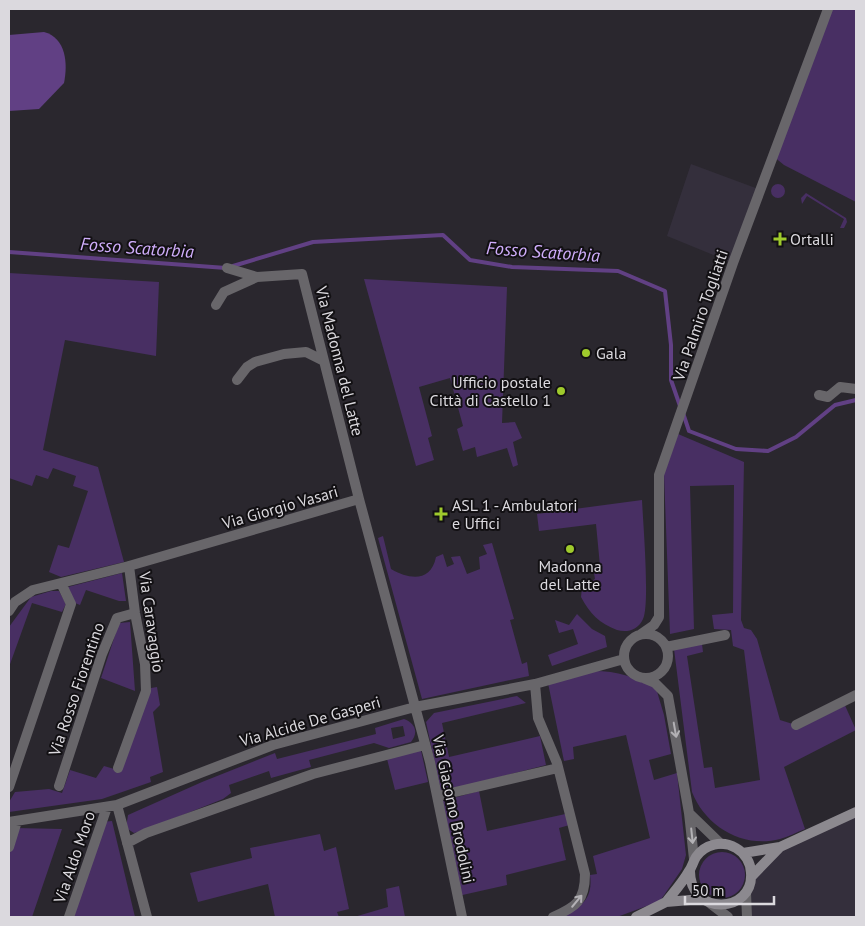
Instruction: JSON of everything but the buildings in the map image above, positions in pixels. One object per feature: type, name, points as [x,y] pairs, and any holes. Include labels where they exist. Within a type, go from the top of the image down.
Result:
[{"type":"main road","points":[[743,853],[780,847],[856,812]]},
{"type":"main road","points":[[666,902],[690,870],[694,859],[706,848],[721,844],[736,848],[743,853],[751,867],[752,876]]},
{"type":"main road","points":[[636,917],[666,902],[707,901],[730,904],[746,893],[752,876],[780,847]]},
{"type":"main road","points":[[690,870],[692,886],[707,901]]},
{"type":"street","name":"Via Palmiro Togliatti","points":[[664,644],[658,617],[659,476],[733,263],[828,9]]},
{"type":"street","name":"Via Madonna del Latte","points":[[227,268],[257,277],[302,274],[360,500]]},
{"type":"street","points":[[216,304],[224,292],[257,277]]},
{"type":"street","points":[[237,380],[247,367],[255,362],[284,354],[306,352],[324,361]]},
{"type":"street","points":[[819,396],[828,397],[840,387],[856,389]]},
{"type":"street","name":"Via Giorgio Vasari","points":[[9,611],[15,602],[33,590],[129,566],[360,500],[415,707]]},
{"type":"street","name":"Via Caravaggio","points":[[118,768],[146,691],[145,664],[135,614],[129,566]]},
{"type":"street","points":[[9,788],[69,613],[71,604],[61,583]]},
{"type":"street","name":"Via Rosso Fiorentino","points":[[59,786],[102,654],[117,618],[135,614]]},
{"type":"street","points":[[658,617],[654,625],[628,642],[624,659],[631,672],[655,683],[668,696]]},
{"type":"street","points":[[641,634],[653,635],[664,644],[668,658],[662,682],[668,696],[689,813],[694,859]]},
{"type":"street","points":[[664,644],[725,635]]},
{"type":"street","name":"Via Alcide De Gasperi","points":[[13,822],[112,806],[265,747],[415,707],[535,684],[624,659]]},
{"type":"street","points":[[643,678],[655,676],[664,668]]},
{"type":"street","points":[[535,684],[538,718],[558,768],[585,874],[585,888],[581,897],[569,910],[553,917]]},
{"type":"street","points":[[796,725],[856,695]]},
{"type":"street","name":"Via Giacomo Brodolini","points":[[415,707],[438,796],[462,917]]},
{"type":"street","points":[[127,843],[146,833],[313,774],[425,745]]},
{"type":"street","points":[[438,796],[558,768]]},
{"type":"street","points":[[112,806],[127,843],[147,917]]},
{"type":"street","name":"Via Aldo Moro","points":[[69,917],[112,806]]},
{"type":"street","points":[[689,813],[721,844]]},
{"type":"street","points":[[9,847],[13,822]]},
{"type":"street","points":[[746,893],[747,917]]},
{"type":"street","points":[[707,901],[728,917]]},
{"type":"shaded area","points":[[828,9],[856,9],[856,202],[784,165],[773,156]]},
{"type":"shaded area","points":[[44,32],[57,40],[64,52],[66,67],[64,83],[39,109],[9,111],[9,35]]},
{"type":"shaded area","points":[[691,164],[761,190],[733,263],[667,236]]},
{"type":"shaded area","points":[[775,184],[781,184],[785,191],[781,198],[775,198],[771,194],[771,188]]},
{"type":"shaded area","points":[[806,193],[846,218],[847,222],[844,228],[840,228],[844,219],[807,196],[802,204],[801,198]]},
{"type":"shaded area","points":[[9,273],[159,282],[156,356],[65,340],[43,450],[98,467],[124,562],[61,577],[49,572],[58,545],[69,548],[88,491],[73,486],[76,476],[53,468],[48,479],[36,475],[32,486],[9,478]]},
{"type":"shaded area","points":[[364,279],[507,287],[502,423],[515,422],[522,438],[513,442],[518,465],[513,467],[507,448],[477,457],[475,447],[463,451],[457,429],[463,426],[450,378],[419,387],[432,436],[428,438],[434,460],[416,466]]},
{"type":"shaded area","points":[[678,434],[744,462],[741,620],[744,628],[751,630],[757,639],[780,720],[796,725],[843,701],[856,730],[784,767],[805,829],[780,839],[752,841],[727,832],[706,815],[692,792],[674,649],[702,644],[703,652],[687,656],[704,768],[712,767],[715,788],[760,780],[744,650],[733,646],[731,630],[714,629],[712,615],[733,613],[734,485],[690,486],[694,629],[670,634],[664,474]]},
{"type":"shaded area","points":[[642,500],[645,543],[645,610],[643,619],[638,626],[632,630],[621,631],[605,624],[596,617],[581,597],[582,587],[595,579],[593,567],[600,566],[596,524],[539,531],[537,514]]},
{"type":"shaded area","points":[[383,536],[391,569],[412,577],[425,575],[430,571],[436,557],[443,554],[447,567],[454,564],[451,557],[460,556],[467,574],[480,569],[479,557],[487,554],[483,545],[492,543],[514,619],[510,620],[522,664],[527,662],[529,676],[422,699],[378,538]]},
{"type":"shaded area","points":[[122,573],[126,601],[119,601],[86,590],[80,605],[75,603],[68,587]]},
{"type":"shaded area","points":[[51,591],[59,591],[66,604],[62,612],[32,603],[9,667],[9,627],[31,597]]},
{"type":"shaded area","points":[[577,614],[592,629],[605,636],[607,647],[552,666],[548,655],[578,644],[573,629],[559,633],[555,620],[569,625]]},
{"type":"shaded area","points":[[130,622],[135,691],[101,678],[119,623]]},
{"type":"shaded area","points":[[594,671],[626,675],[656,688],[664,715],[671,754],[649,760],[654,780],[677,773],[686,855],[682,869],[660,901],[617,917],[553,917],[576,908],[586,899],[591,885],[590,875],[597,874],[593,856],[650,838],[626,735],[573,747],[574,759],[564,761],[548,683]]},
{"type":"shaded area","points":[[157,687],[160,705],[153,712],[163,772],[150,777],[151,782],[102,799],[9,812],[9,802],[15,792],[49,789],[62,793],[70,770],[96,778],[104,766],[121,771],[151,688]]},
{"type":"shaded area","points":[[517,696],[526,703],[442,723],[449,757],[540,736],[546,765],[441,792],[426,722],[434,713]]},
{"type":"shaded area","points":[[404,719],[413,725],[415,735],[411,742],[389,748],[374,743],[309,760],[311,767],[271,778],[269,771],[229,785],[231,793],[223,799],[145,830],[134,833],[126,828],[128,815],[202,782],[275,753],[277,759],[376,734],[375,728]],"holes":[[[403,726],[405,736],[393,739],[391,728]]]},
{"type":"shaded area","points":[[420,746],[428,782],[395,790],[386,755]]},
{"type":"shaded area","points":[[479,791],[487,831],[570,813],[573,824],[559,828],[566,860],[506,875],[507,885],[458,896],[439,802]]},
{"type":"shaded area","points":[[856,812],[856,917],[747,917],[750,885],[780,847]]},
{"type":"shaded area","points":[[112,821],[135,917],[69,917],[102,822]]},
{"type":"shaded area","points":[[15,828],[62,829],[32,917],[9,917],[9,847]]},
{"type":"shaded area","points":[[320,834],[324,851],[336,847],[349,909],[337,912],[339,917],[275,917],[268,884],[198,902],[190,873],[252,858],[250,848]]},
{"type":"shaded area","points":[[718,852],[726,852],[735,856],[741,862],[745,875],[741,888],[735,894],[726,898],[718,898],[709,894],[703,888],[699,879],[699,871],[703,862],[709,856]]},
{"type":"shaded area","points":[[399,886],[405,917],[354,917],[388,907],[386,889]]},
{"type":"waterway","name":"Fosso Scatorbia","points":[[233,266],[313,242],[443,235],[470,260],[512,267],[618,271],[665,291],[671,345],[671,380],[680,406]]},
{"type":"waterway","name":"Fosso Scatorbia","points":[[9,252],[226,268]]},
{"type":"waterway","name":"Fosso Scatorbia","points":[[683,413],[689,431],[736,449],[768,451],[796,437],[835,405],[856,400]]},
{"type":"place","name":"Ortalli","points":[[780,239]]},
{"type":"place","name":"Gala","points":[[586,353]]},
{"type":"place","name":"Ufficio postale Città di Castello 1","points":[[561,391]]},
{"type":"place","name":"ASL 1 - Ambulatori e Uffici","points":[[441,514]]},
{"type":"place","name":"Madonna del Latte","points":[[570,549]]}]
